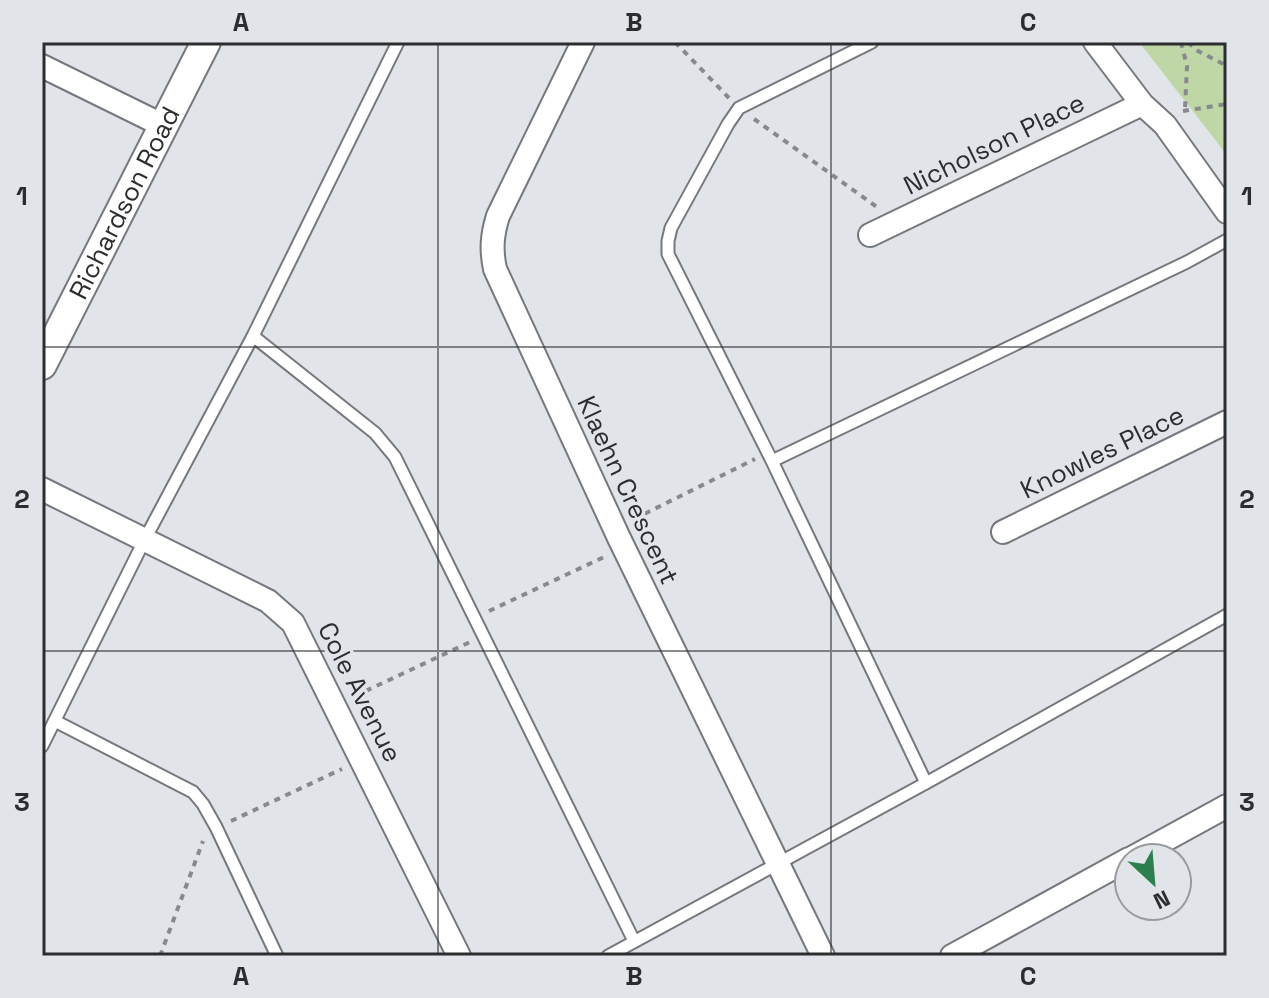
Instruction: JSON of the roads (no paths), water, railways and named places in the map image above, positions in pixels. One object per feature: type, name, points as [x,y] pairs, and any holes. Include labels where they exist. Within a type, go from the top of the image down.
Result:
[{"type":"street","name":"Richardson Road","points":[[42,365],[206,42]]},
{"type":"street","name":"Klaehn Crescent","points":[[583,42],[498,216],[491,251],[502,288],[619,538],[823,956]]},
{"type":"street","points":[[1095,42],[1142,104],[1165,125],[1226,209]]},
{"type":"street","points":[[42,66],[162,125]]},
{"type":"street","name":"Nicholson Place","points":[[870,235],[1142,104]]},
{"type":"street","name":"Knowles Place","points":[[1003,532],[1227,422]]},
{"type":"street","name":"Cole Avenue","points":[[42,489],[268,601],[282,611],[303,638],[459,956]]},
{"type":"street","points":[[1161,842],[1227,806]]},
{"type":"street","points":[[952,956],[1113,868]]},
{"type":"lane","points":[[42,746],[145,539],[253,336],[398,42]]},
{"type":"lane","points":[[872,42],[739,108],[671,228],[668,254],[770,457],[926,783]]},
{"type":"lane","points":[[770,457],[1187,262],[1227,240]]},
{"type":"lane","points":[[253,336],[386,444],[476,618],[634,941]]},
{"type":"lane","points":[[608,956],[1227,615]]},
{"type":"lane","points":[[55,721],[193,792],[216,827],[277,956]]}]
